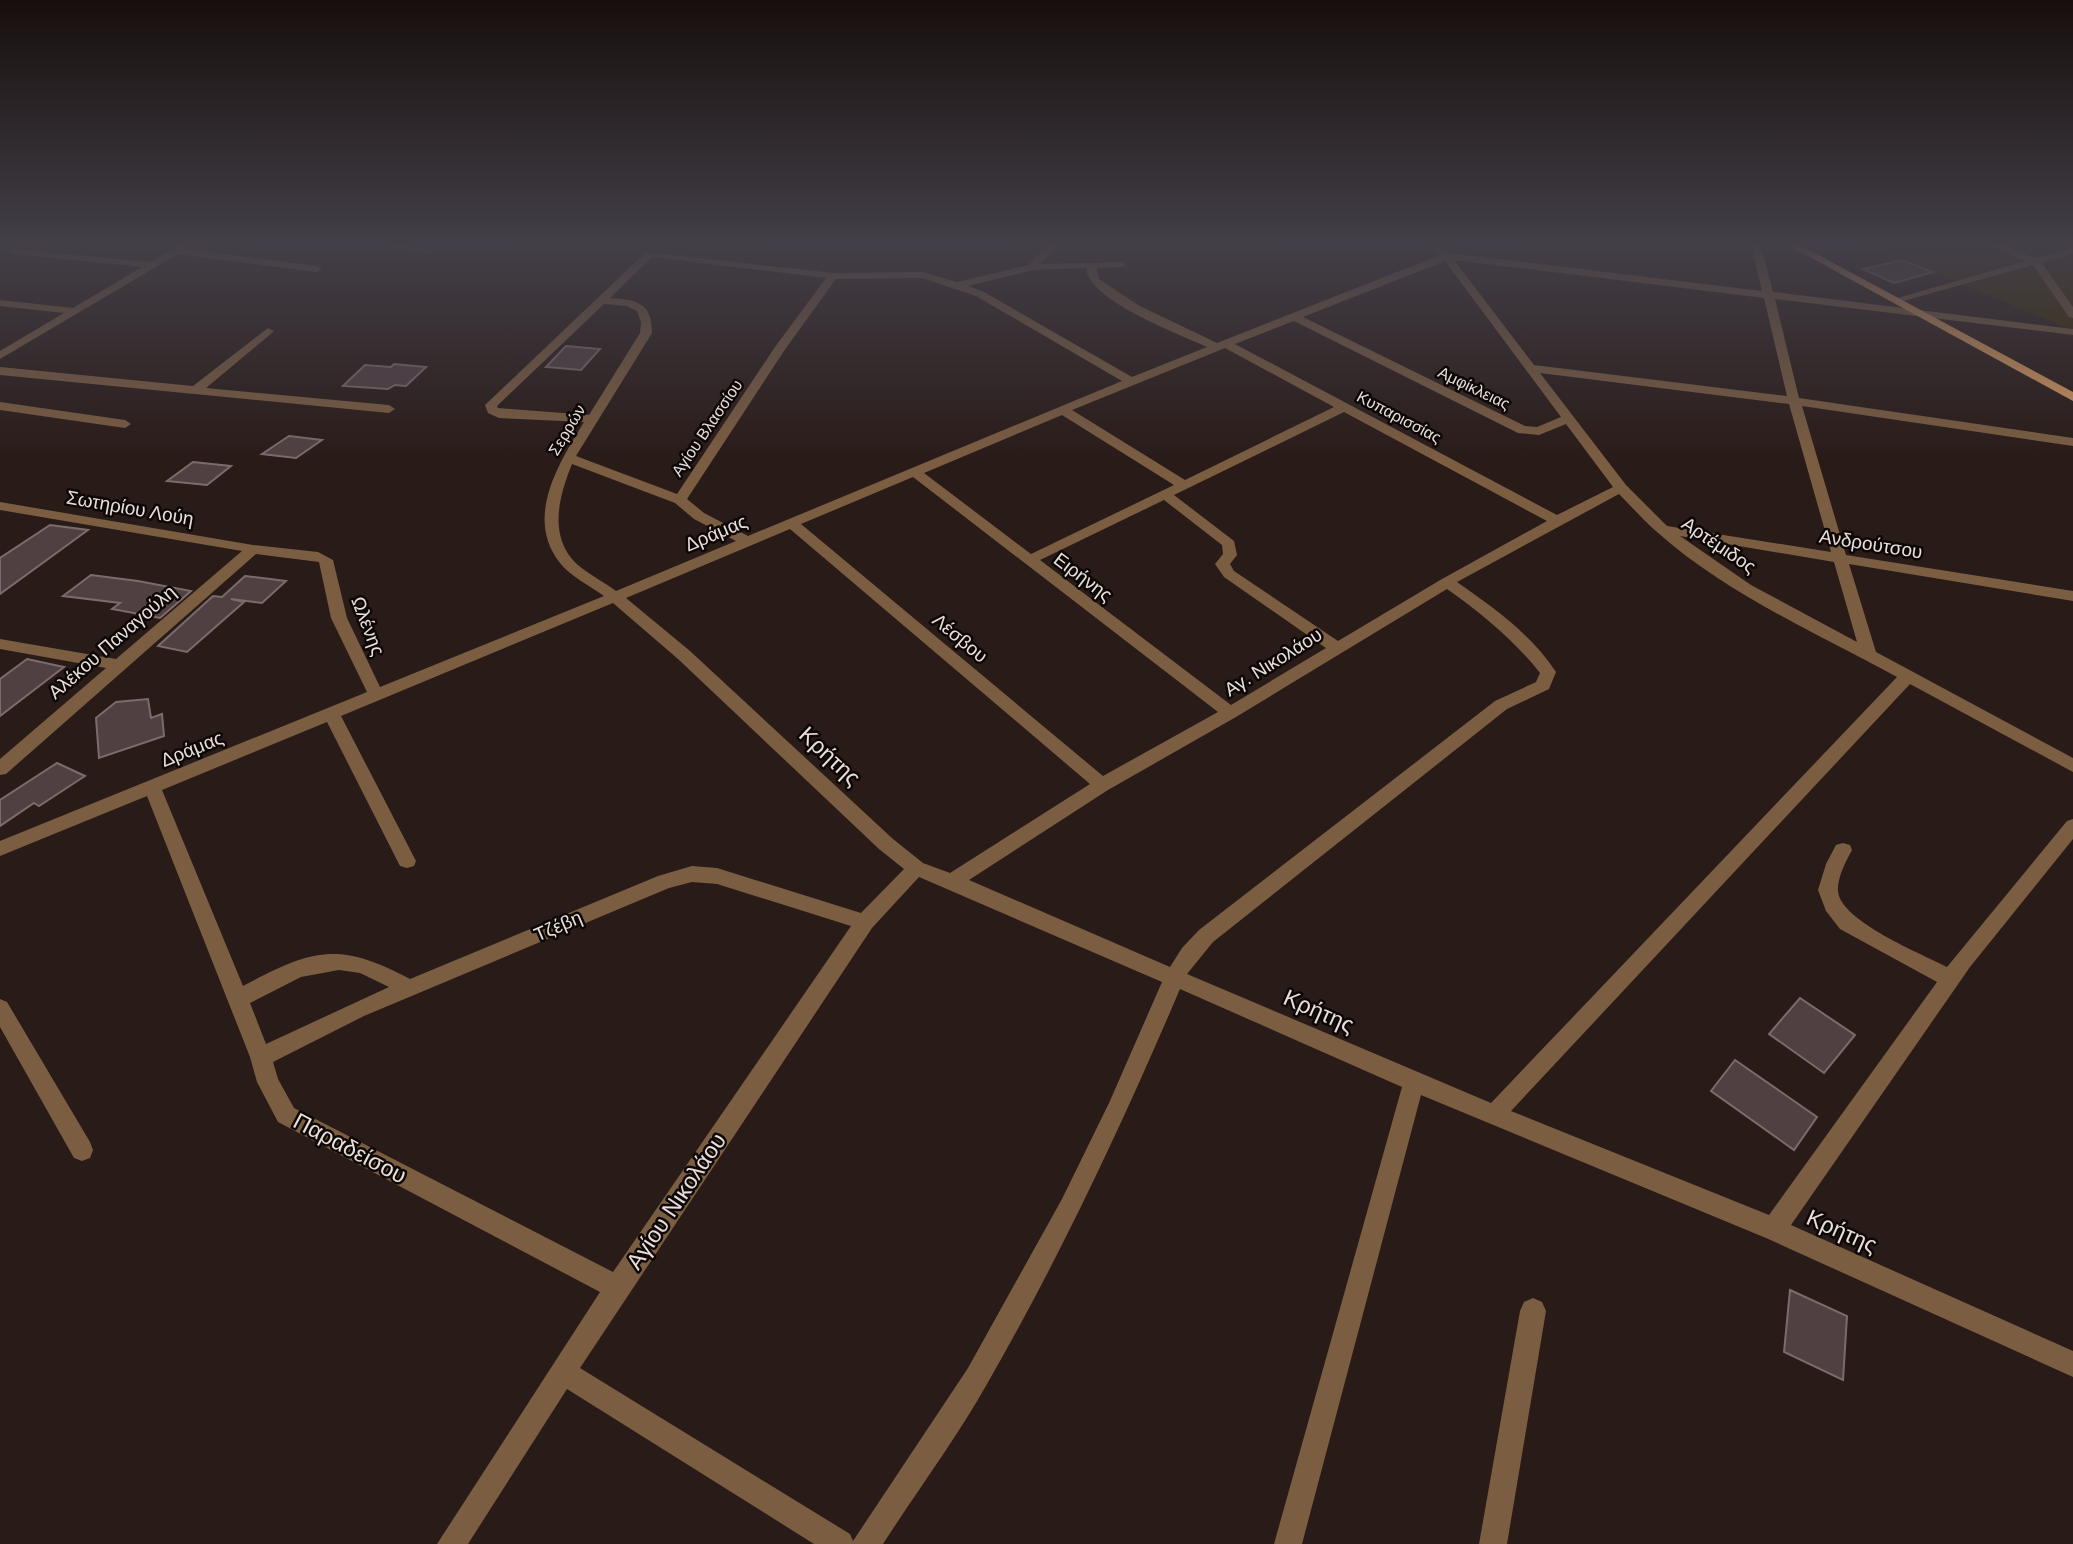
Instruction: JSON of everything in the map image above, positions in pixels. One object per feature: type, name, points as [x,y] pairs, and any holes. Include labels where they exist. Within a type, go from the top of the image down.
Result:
[{"type":"main road","points":[[1926,316],[2073,397]]},
{"type":"street","points":[[0,356],[66,316]]},
{"type":"street","points":[[584,316],[491,405],[492,410],[499,414],[594,419]]},
{"type":"street","name":"Σερρών","points":[[615,597],[566,562],[555,542],[551,526],[555,490],[568,458],[646,333],[647,316]]},
{"type":"street","name":"Αγίου Βλασσίου","points":[[746,541],[699,516],[680,500],[804,316]]},
{"type":"street","points":[[1013,316],[1131,381]]},
{"type":"street","name":"Κυπαρισσίας","points":[[1158,316],[1344,407],[1557,521]]},
{"type":"street","name":"Δράμας","points":[[0,849],[1293,316]]},
{"type":"street","name":"Αμφίκλειας","points":[[1293,316],[1522,430],[1539,432],[1568,419]]},
{"type":"street","name":"Αρτέμιδος","points":[[1492,316],[1621,488],[1663,530],[1746,588],[2073,766]]},
{"type":"street","points":[[1773,316],[1794,401],[1868,653]]},
{"type":"street","points":[[1945,316],[2073,332]]},
{"type":"street","points":[[195,390],[268,331]]},
{"type":"street","points":[[1530,368],[1794,401],[2073,442]]},
{"type":"street","points":[[0,371],[389,410]]},
{"type":"street","points":[[0,407],[125,424]]},
{"type":"street","points":[[1029,561],[1344,407]]},
{"type":"street","points":[[1062,410],[1184,485]]},
{"type":"street","points":[[568,458],[680,500]]},
{"type":"street","name":"Ειρήνης","points":[[913,471],[1230,713]]},
{"type":"street","name":"Αγ. Νικολάου","points":[[952,881],[1102,785],[1230,713],[1336,647],[1447,582],[1621,488]]},
{"type":"street","points":[[1165,494],[1229,544],[1230,555],[1222,564],[1229,574],[1336,647]]},
{"type":"street","name":"Σωτηρίου Λούη","points":[[0,506],[253,549]]},
{"type":"street","name":"Λέσβου","points":[[790,523],[1102,785]]},
{"type":"street","name":"Ανδρούτσου","points":[[1663,530],[2073,596]]},
{"type":"street","name":"Αλέκου Παναγούλη","points":[[0,769],[117,664],[253,549]]},
{"type":"street","name":"Ωλένης","points":[[253,549],[318,556],[326,560],[339,618],[376,695]]},
{"type":"street","points":[[866,1544],[977,1377],[1070,1207],[1122,1098],[1175,976],[1189,954],[1206,936],[1501,705],[1543,685],[1548,672],[1522,641],[1490,611],[1447,582]]},
{"type":"street","name":"Κρήτης","points":[[615,597],[684,654],[886,844],[916,868],[1175,976],[1414,1082],[1774,1229],[2073,1364]]},
{"type":"street","points":[[0,644],[117,664]]},
{"type":"street","points":[[1495,1115],[1506,1099],[1908,676]]},
{"type":"street","points":[[331,713],[407,861]]},
{"type":"street","name":"Παραδείσου","points":[[152,787],[261,1057],[268,1082],[286,1115],[617,1288]]},
{"type":"street","points":[[1774,1229],[1950,979],[2073,826]]},
{"type":"street","points":[[1843,850],[1835,864],[1829,890],[1833,905],[1847,923],[1950,979]]},
{"type":"street","name":"Αγίου Νικολάου","points":[[451,1544],[617,1288],[865,922],[916,868]]},
{"type":"street","name":"Τζέβη","points":[[261,1057],[409,988],[665,881],[692,874],[717,876],[865,922]]},
{"type":"street","points":[[238,999],[295,970],[329,961],[357,963],[409,988]]},
{"type":"street","points":[[0,1008],[82,1150]]},
{"type":"street","points":[[1288,1544],[1414,1082]]},
{"type":"street","points":[[1493,1544],[1532,1311]]},
{"type":"street","points":[[563,1372],[839,1544]]},
{"type":"shaded area","points":[[2039,316],[2073,316],[2073,330]]},
{"type":"building","points":[[566,346],[600,349],[581,370],[546,367]]},
{"type":"building","points":[[394,364],[426,367],[406,386],[395,385],[388,389],[343,386],[365,365],[391,367]]},
{"type":"building","points":[[289,436],[322,440],[296,458],[262,454]]},
{"type":"building","points":[[193,462],[231,466],[207,485],[167,481]]},
{"type":"building","points":[[50,525],[88,530],[0,594],[0,558]]},
{"type":"building","points":[[91,575],[191,591],[160,618],[112,609],[120,603],[63,596]]},
{"type":"building","points":[[245,576],[286,581],[262,603],[231,599],[244,602],[187,652],[158,646],[213,596],[222,597]]},
{"type":"building","points":[[27,659],[64,667],[0,716],[0,679]]},
{"type":"building","points":[[148,699],[151,718],[162,714],[164,736],[99,758],[96,718],[116,702]]},
{"type":"building","points":[[57,763],[85,776],[39,806],[34,803],[0,826],[0,800]]},
{"type":"building","points":[[1800,998],[1855,1035],[1824,1073],[1769,1034]]},
{"type":"building","points":[[1735,1060],[1817,1117],[1794,1150],[1711,1091]]},
{"type":"building","points":[[1790,1290],[1847,1316],[1843,1380],[1784,1352]]}]
